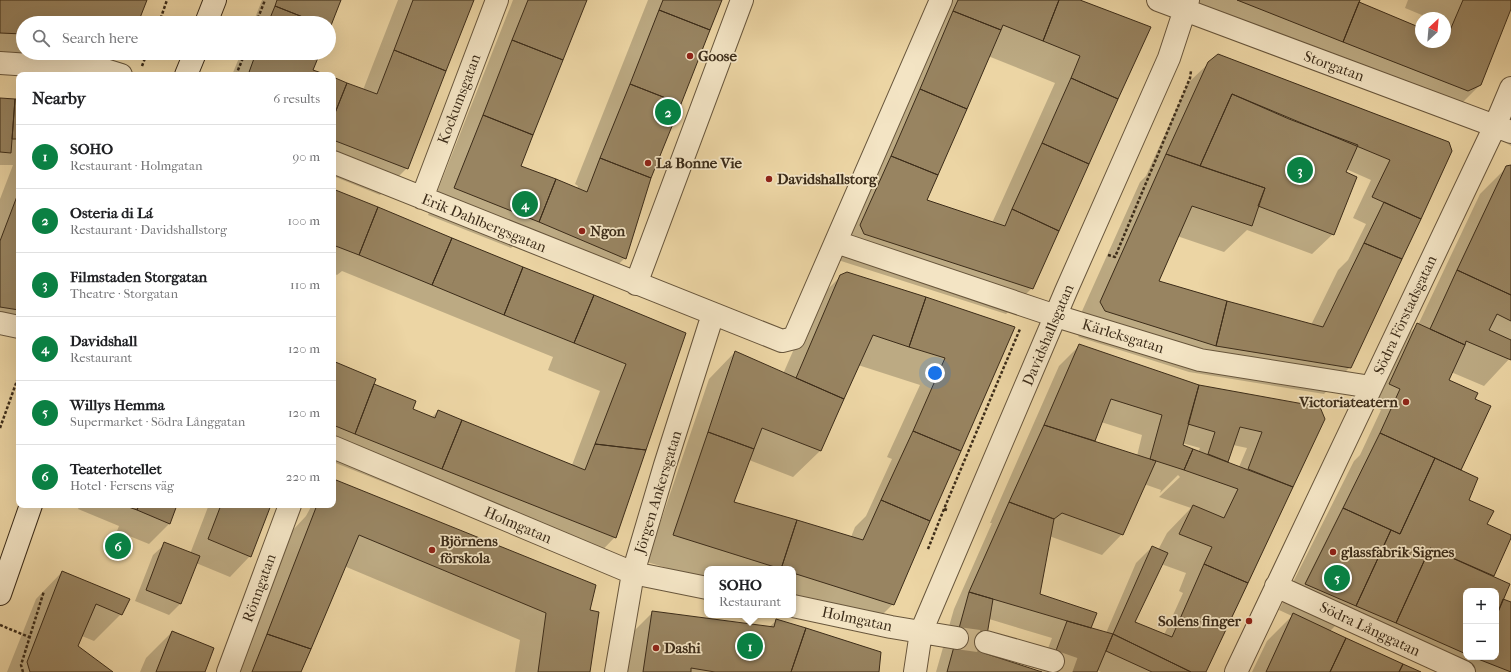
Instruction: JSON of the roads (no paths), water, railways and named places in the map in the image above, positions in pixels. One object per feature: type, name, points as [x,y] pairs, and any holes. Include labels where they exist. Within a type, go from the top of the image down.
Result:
[{"type":"street","points":[[209,16],[215,0]]},
{"type":"street","name":"Kockumsgatan","points":[[422,198],[497,0]]},
{"type":"street","points":[[742,0],[636,284],[782,341],[794,338],[941,0]]},
{"type":"street","name":"Storgatan","points":[[1158,0],[1187,5],[1208,19],[1503,129]]},
{"type":"street","name":"Davidshallsgatan","points":[[915,672],[922,632],[1056,316],[1175,44],[1187,5]]},
{"type":"street","points":[[187,72],[192,60]]},
{"type":"street","points":[[0,63],[105,70],[111,72]]},
{"type":"street","name":"Södra Förstadsgatan","points":[[1236,672],[1371,387],[1503,129],[1511,88]]},
{"type":"street","name":"Erik Dahlbergsgatan","points":[[336,163],[636,284]]},
{"type":"street","name":"Kärleksgatan","points":[[836,242],[1056,316],[1200,360],[1371,387]]},
{"type":"street","name":"Jörgen Ankersgatan","points":[[616,672],[633,573],[665,465],[713,314]]},
{"type":"street","points":[[0,322],[16,326]]},
{"type":"street","name":"Holmgatan","points":[[336,448],[633,573],[704,587]]},
{"type":"street","points":[[0,594],[30,508]]},
{"type":"street","name":"Rönngatan","points":[[228,672],[289,508]]},
{"type":"street","name":"Södra Långgatan","points":[[1276,586],[1464,672]]},
{"type":"street","name":"Holmgatan","points":[[796,607],[958,638]]},
{"type":"street","points":[[986,642],[1052,661]]},
{"type":"tunnel","points":[[957,638],[986,642]]},
{"type":"tunnel","points":[[1053,661],[1084,672]]},
{"type":"place","name":"Goose","points":[[690,56]]},
{"type":"place","name":"Osteria di Lá","points":[[668,112]]},
{"type":"place","name":"La Bonne Vie","points":[[648,163]]},
{"type":"place","name":"Filmstaden Storgatan","points":[[1300,170]]},
{"type":"place","name":"Davidshallstorg","points":[[769,179]]},
{"type":"place","name":"Davidshall","points":[[525,204]]},
{"type":"place","name":"Ngon","points":[[582,231]]},
{"type":"place","name":"Victoriateatern","points":[[1406,402]]},
{"type":"place","name":"Teaterhotellet","points":[[118,546]]},
{"type":"place","name":"Björnens förskola","points":[[432,550]]},
{"type":"place","name":"glassfabrik Signes","points":[[1333,552]]},
{"type":"place","name":"Willys Hemma","points":[[1337,578]]},
{"type":"place","name":"Solens finger","points":[[1249,621]]},
{"type":"place","name":"SOHO","points":[[750,646]]},
{"type":"place","name":"Dashi","points":[[656,648]]}]
